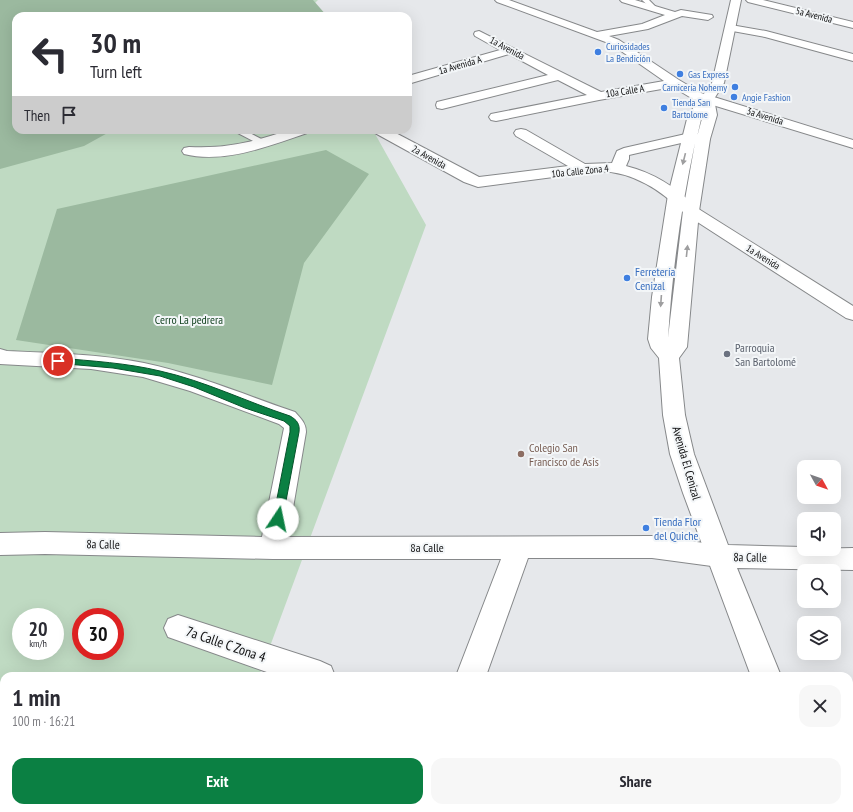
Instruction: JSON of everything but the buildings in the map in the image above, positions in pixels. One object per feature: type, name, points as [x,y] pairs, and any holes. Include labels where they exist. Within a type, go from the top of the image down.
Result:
[{"type":"street","points":[[625,0],[674,15]]},
{"type":"street","points":[[708,99],[715,92],[718,83],[736,0]]},
{"type":"street","name":"5a Avenida","points":[[751,0],[853,25]]},
{"type":"street","name":"3a Avenida","points":[[495,1],[579,33],[597,35],[615,42],[688,91],[708,99],[853,144]]},
{"type":"street","points":[[597,35],[644,27],[674,15],[684,13],[708,17]]},
{"type":"street","points":[[730,28],[766,34],[853,58]]},
{"type":"street","name":"1a Avenida","points":[[480,34],[599,96]]},
{"type":"street","name":"1a Avenida A","points":[[412,78],[511,50]]},
{"type":"street","points":[[442,105],[559,76]]},
{"type":"street","name":"10a Calle A","points":[[496,117],[599,96],[675,83]]},
{"type":"street","name":"Avenida El Cenizal","points":[[708,99],[710,115],[696,138],[676,195],[661,297],[658,339],[661,348],[669,357],[674,415],[682,454],[695,493],[764,672]]},
{"type":"street","points":[[521,133],[583,169]]},
{"type":"street","points":[[189,151],[212,153],[234,151],[264,144],[291,134]]},
{"type":"street","name":"2a Avenida","points":[[387,134],[469,179],[478,182]]},
{"type":"street","points":[[617,168],[624,152],[696,138]]},
{"type":"street","name":"Avenida El Cenizal","points":[[669,357],[677,347],[691,211],[696,138]]},
{"type":"street","name":"10a Calle Zona 4","points":[[478,182],[607,167],[634,173],[676,195]]},
{"type":"street","name":"1a Avenida","points":[[676,195],[691,211],[853,314]]},
{"type":"street","points":[[1,360],[84,362],[142,369],[198,384],[249,406],[287,418],[295,426],[273,548]]},
{"type":"street","name":"8a Calle","points":[[0,544],[45,543],[273,548],[652,547],[719,556],[853,559]]},
{"type":"street","points":[[472,672],[519,547]]},
{"type":"street","name":"7a Calle C Zona 4","points":[[178,628],[308,672]]},
{"type":"lane","points":[[645,0],[656,10]]},
{"type":"lane","points":[[245,134],[264,144]]},
{"type":"green space","name":"Cerro La pedrera","points":[[0,0],[318,0],[306,12],[12,12],[12,134],[375,134],[426,225],[260,672],[0,672]]},
{"type":"green space","points":[[0,0],[313,0],[324,12],[12,12],[12,134],[106,134],[84,146],[0,169]]},
{"type":"green space","points":[[326,150],[369,174],[304,263],[272,385],[168,363],[16,340],[57,209]]},
{"type":"place","name":"Curiosidades La Bendición","points":[[598,52]]},
{"type":"place","name":"Gas Express","points":[[680,74]]},
{"type":"place","name":"Carnicería Nohemy","points":[[735,87]]},
{"type":"place","name":"Angie Fashion","points":[[734,97]]},
{"type":"place","name":"Tienda San Bartolome","points":[[664,108]]},
{"type":"place","name":"Ferretería Cenizal","points":[[627,278]]},
{"type":"place","name":"Parroquia San Bartolomé","points":[[727,354]]},
{"type":"place","name":"Colegio San Francisco de Asis","points":[[521,454]]},
{"type":"place","name":"Tienda Flor del Quiche","points":[[646,528]]},
{"type":"route","points":[[58,361],[84,362],[142,369],[198,384],[249,406],[287,418],[295,426],[278,519]]}]
